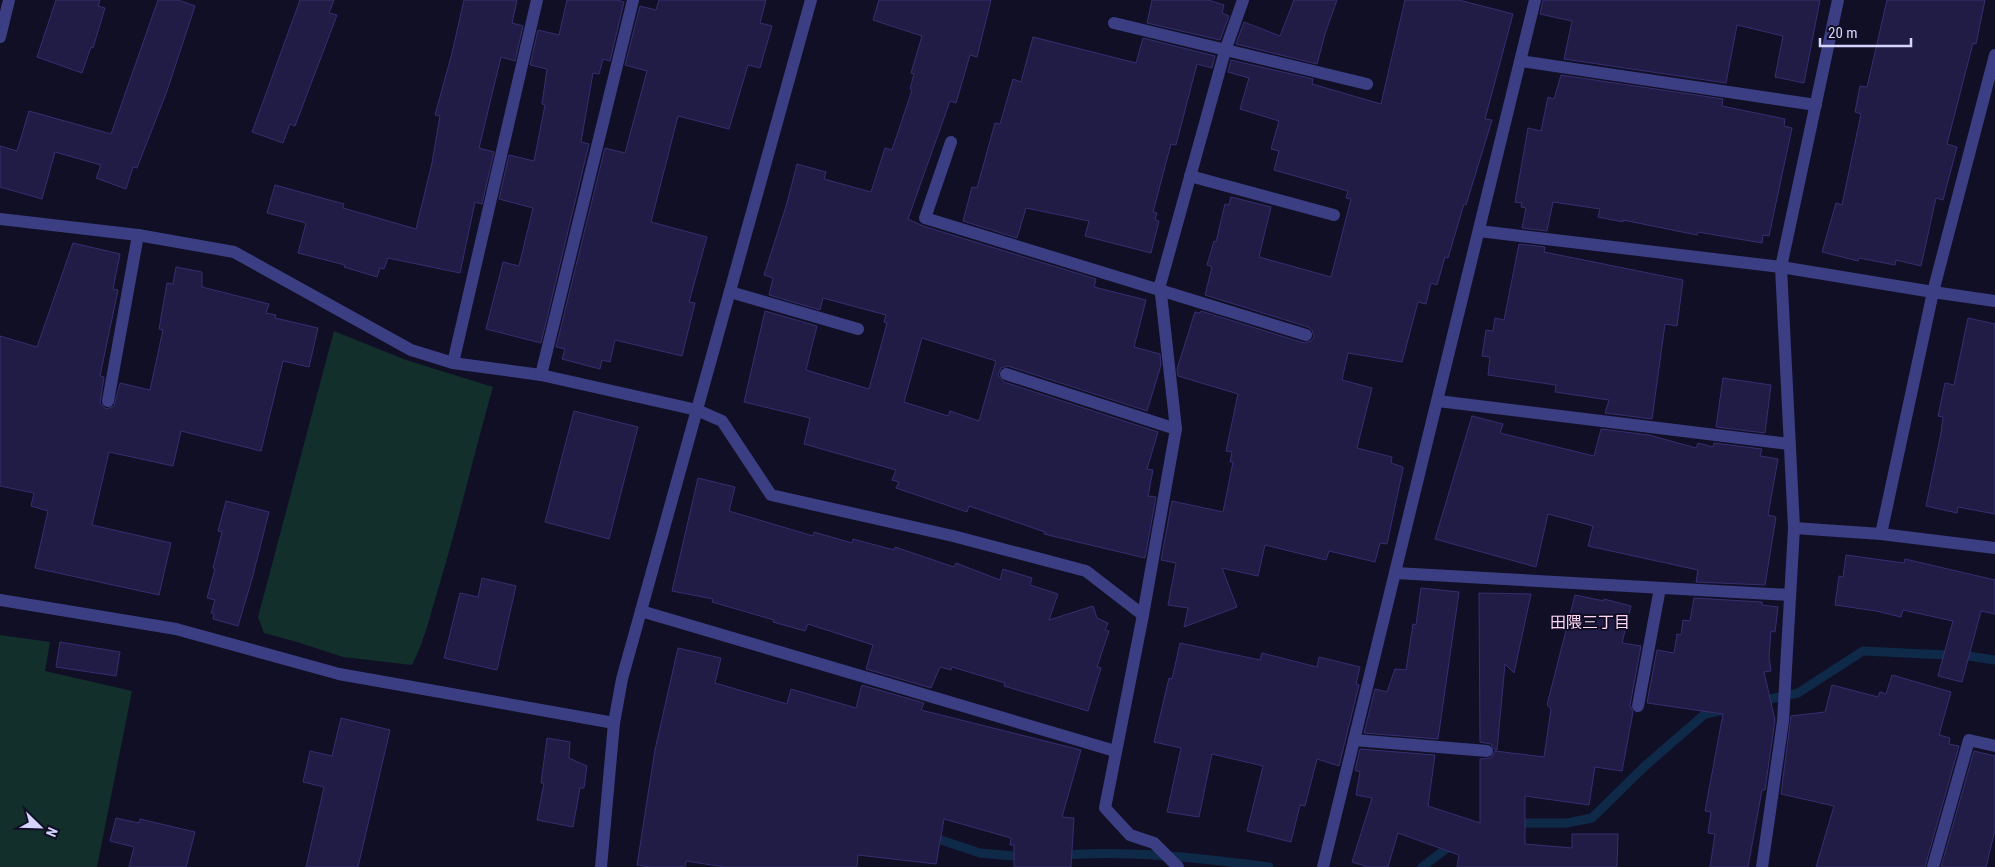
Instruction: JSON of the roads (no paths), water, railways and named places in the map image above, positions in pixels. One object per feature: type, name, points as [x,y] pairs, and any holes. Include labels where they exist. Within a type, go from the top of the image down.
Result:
[{"type":"street","points":[[0,36],[9,0]]},
{"type":"street","points":[[454,363],[537,0]]},
{"type":"street","points":[[541,375],[633,0]]},
{"type":"street","points":[[601,867],[614,723],[622,679],[811,0]]},
{"type":"street","points":[[1178,867],[1154,843],[1130,835],[1104,808],[1143,615],[1176,429],[1160,285],[1224,51],[1243,0]]},
{"type":"street","points":[[1323,867],[1535,0]]},
{"type":"street","points":[[1762,867],[1783,722],[1794,528],[1781,267],[1838,0]]},
{"type":"street","points":[[1114,23],[1367,84]]},
{"type":"street","points":[[1881,534],[1933,292],[1995,55]]},
{"type":"street","points":[[1521,61],[1816,105]]},
{"type":"street","points":[[952,142],[925,218],[1306,335]]},
{"type":"street","points":[[1190,176],[1334,215]]},
{"type":"street","points":[[0,220],[138,235],[234,252],[412,350],[454,363],[541,375],[697,410],[722,421],[771,495],[953,536],[1086,571],[1143,615]]},
{"type":"street","points":[[1479,231],[1781,267],[1995,301]]},
{"type":"street","points":[[108,401],[138,235]]},
{"type":"street","points":[[730,292],[858,329]]},
{"type":"street","points":[[1006,374],[1176,429]]},
{"type":"street","points":[[1438,401],[1789,444]]},
{"type":"street","points":[[1794,528],[1881,534],[1995,548]]},
{"type":"street","points":[[1395,573],[1790,595]]},
{"type":"street","points":[[1638,706],[1660,588]]},
{"type":"street","points":[[0,600],[176,629],[340,674],[614,723]]},
{"type":"street","points":[[641,611],[1115,750]]},
{"type":"street","points":[[1354,740],[1487,751]]},
{"type":"street","points":[[1933,867],[1969,740],[1995,746]]},
{"type":"waterway","points":[[1761,701],[1798,693],[1863,651],[1968,656],[1995,660]]},
{"type":"waterway","points":[[1513,823],[1567,823],[1592,818],[1645,766],[1705,714],[1724,710]]},
{"type":"waterway","points":[[929,836],[980,853],[1025,857]]},
{"type":"waterway","points":[[1422,867],[1454,843]]},
{"type":"waterway","points":[[1061,855],[1139,854],[1269,867]]},
{"type":"district","name":"田隈三丁目","points":[[1590,622]]}]
